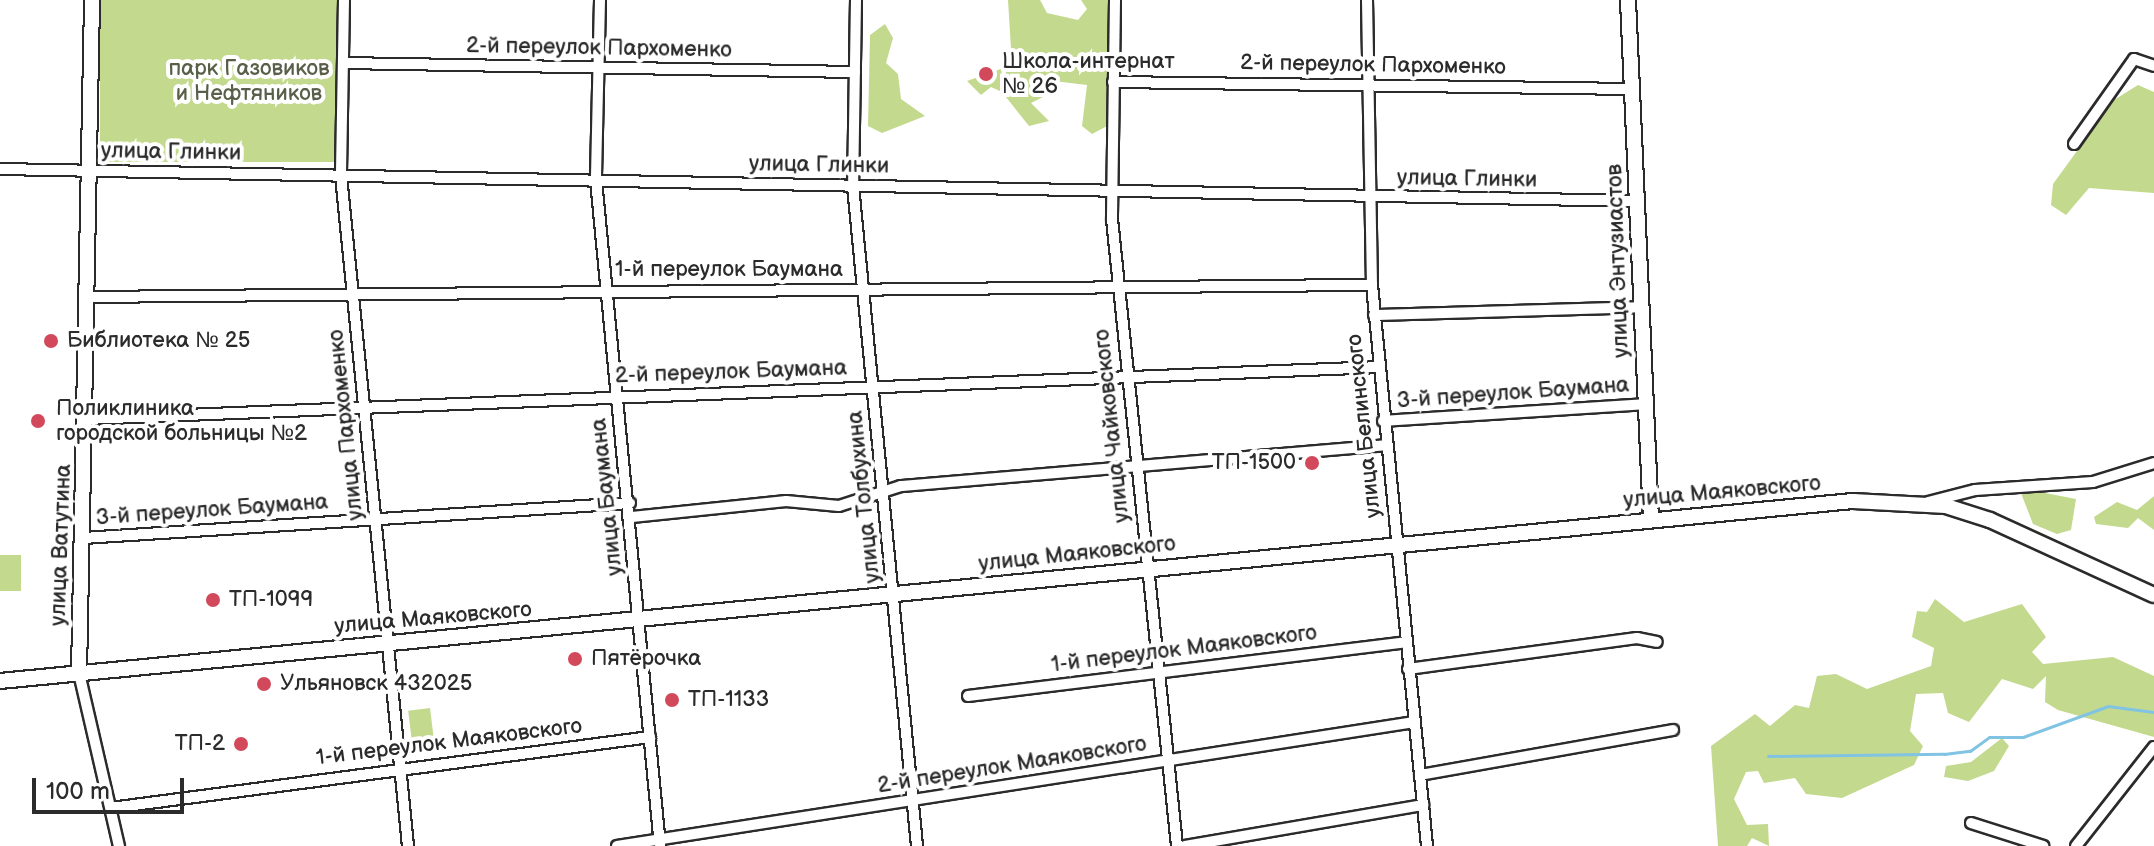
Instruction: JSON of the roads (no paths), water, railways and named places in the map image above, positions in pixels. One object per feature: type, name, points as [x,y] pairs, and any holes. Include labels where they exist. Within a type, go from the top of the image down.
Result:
[{"type":"street","name":"улица Ватутина","points":[[92,0],[79,673],[119,846]]},
{"type":"street","name":"улица Пархоменко","points":[[344,0],[341,176],[408,846]]},
{"type":"street","name":"улица Баумана","points":[[600,0],[596,180],[632,517],[659,843]]},
{"type":"street","name":"улица Толбухина","points":[[856,0],[853,186],[917,846]]},
{"type":"street","name":"улица Чайковского","points":[[1115,0],[1110,192],[1177,846]]},
{"type":"street","name":"улица Белинского","points":[[1367,0],[1365,198],[1383,421],[1427,846]]},
{"type":"street","name":"улица Энтузиастов","points":[[1628,0],[1651,520]]},
{"type":"street","points":[[2074,144],[2134,59],[2154,66]]},
{"type":"street","name":"2-й переулок Пархоменко","points":[[343,63],[855,72]]},
{"type":"street","name":"2-й переулок Пархоменко","points":[[1113,82],[1366,83],[1633,89]]},
{"type":"street","name":"улица Глинки","points":[[0,169],[1638,201]]},
{"type":"street","name":"1-й переулок Баумана","points":[[87,297],[1372,285]]},
{"type":"street","points":[[1374,315],[1642,307]]},
{"type":"street","name":"2-й переулок Баумана","points":[[86,419],[617,395],[873,388],[1378,367]]},
{"type":"street","name":"3-й переулок Баумана","points":[[1383,421],[1646,404]]},
{"type":"street","name":"3-й переулок Баумана","points":[[632,517],[786,501],[839,506],[883,490],[1386,445]]},
{"type":"street","name":"улица Маяковского","points":[[0,681],[1853,501],[1896,508],[1975,490],[2102,480],[2154,463]]},
{"type":"street","name":"3-й переулок Баумана","points":[[83,538],[630,503]]},
{"type":"street","points":[[1922,503],[1990,520],[2154,595]]},
{"type":"street","points":[[1408,669],[1637,638],[1657,642]]},
{"type":"street","name":"1-й переулок Маяковского","points":[[968,696],[1406,642]]},
{"type":"street","name":"2-й переулок Маяковского","points":[[617,846],[659,843],[1414,722]]},
{"type":"street","points":[[1420,775],[1673,730]]},
{"type":"street","name":"1-й переулок Маяковского","points":[[111,808],[400,767],[650,737]]},
{"type":"street","points":[[2076,846],[2154,747]]},
{"type":"street","points":[[1185,846],[1423,805]]},
{"type":"street","points":[[1971,823],[2043,846]]},
{"type":"waterway","points":[[1768,756],[1944,754],[1970,751],[1989,737],[2023,737],[2108,706],[2154,712]]},
{"type":"place","name":"Школа-интернат № 26","points":[[986,74]]},
{"type":"place","name":"Библиотека № 25","points":[[51,341]]},
{"type":"place","name":"Поликлиника городской больницы №2","points":[[38,421]]},
{"type":"place","name":"ТП-1500","points":[[1312,463]]},
{"type":"place","name":"ТП-1099","points":[[213,600]]},
{"type":"place","name":"Пятёрочка","points":[[575,659]]},
{"type":"place","name":"Ульяновск 432025","points":[[264,684]]},
{"type":"place","name":"ТП-1133","points":[[672,700]]},
{"type":"place","name":"ТП-2","points":[[241,744]]},
{"type":"park label","name":"парк Газовиков и Нефтяников","points":[[249,80]]}]
